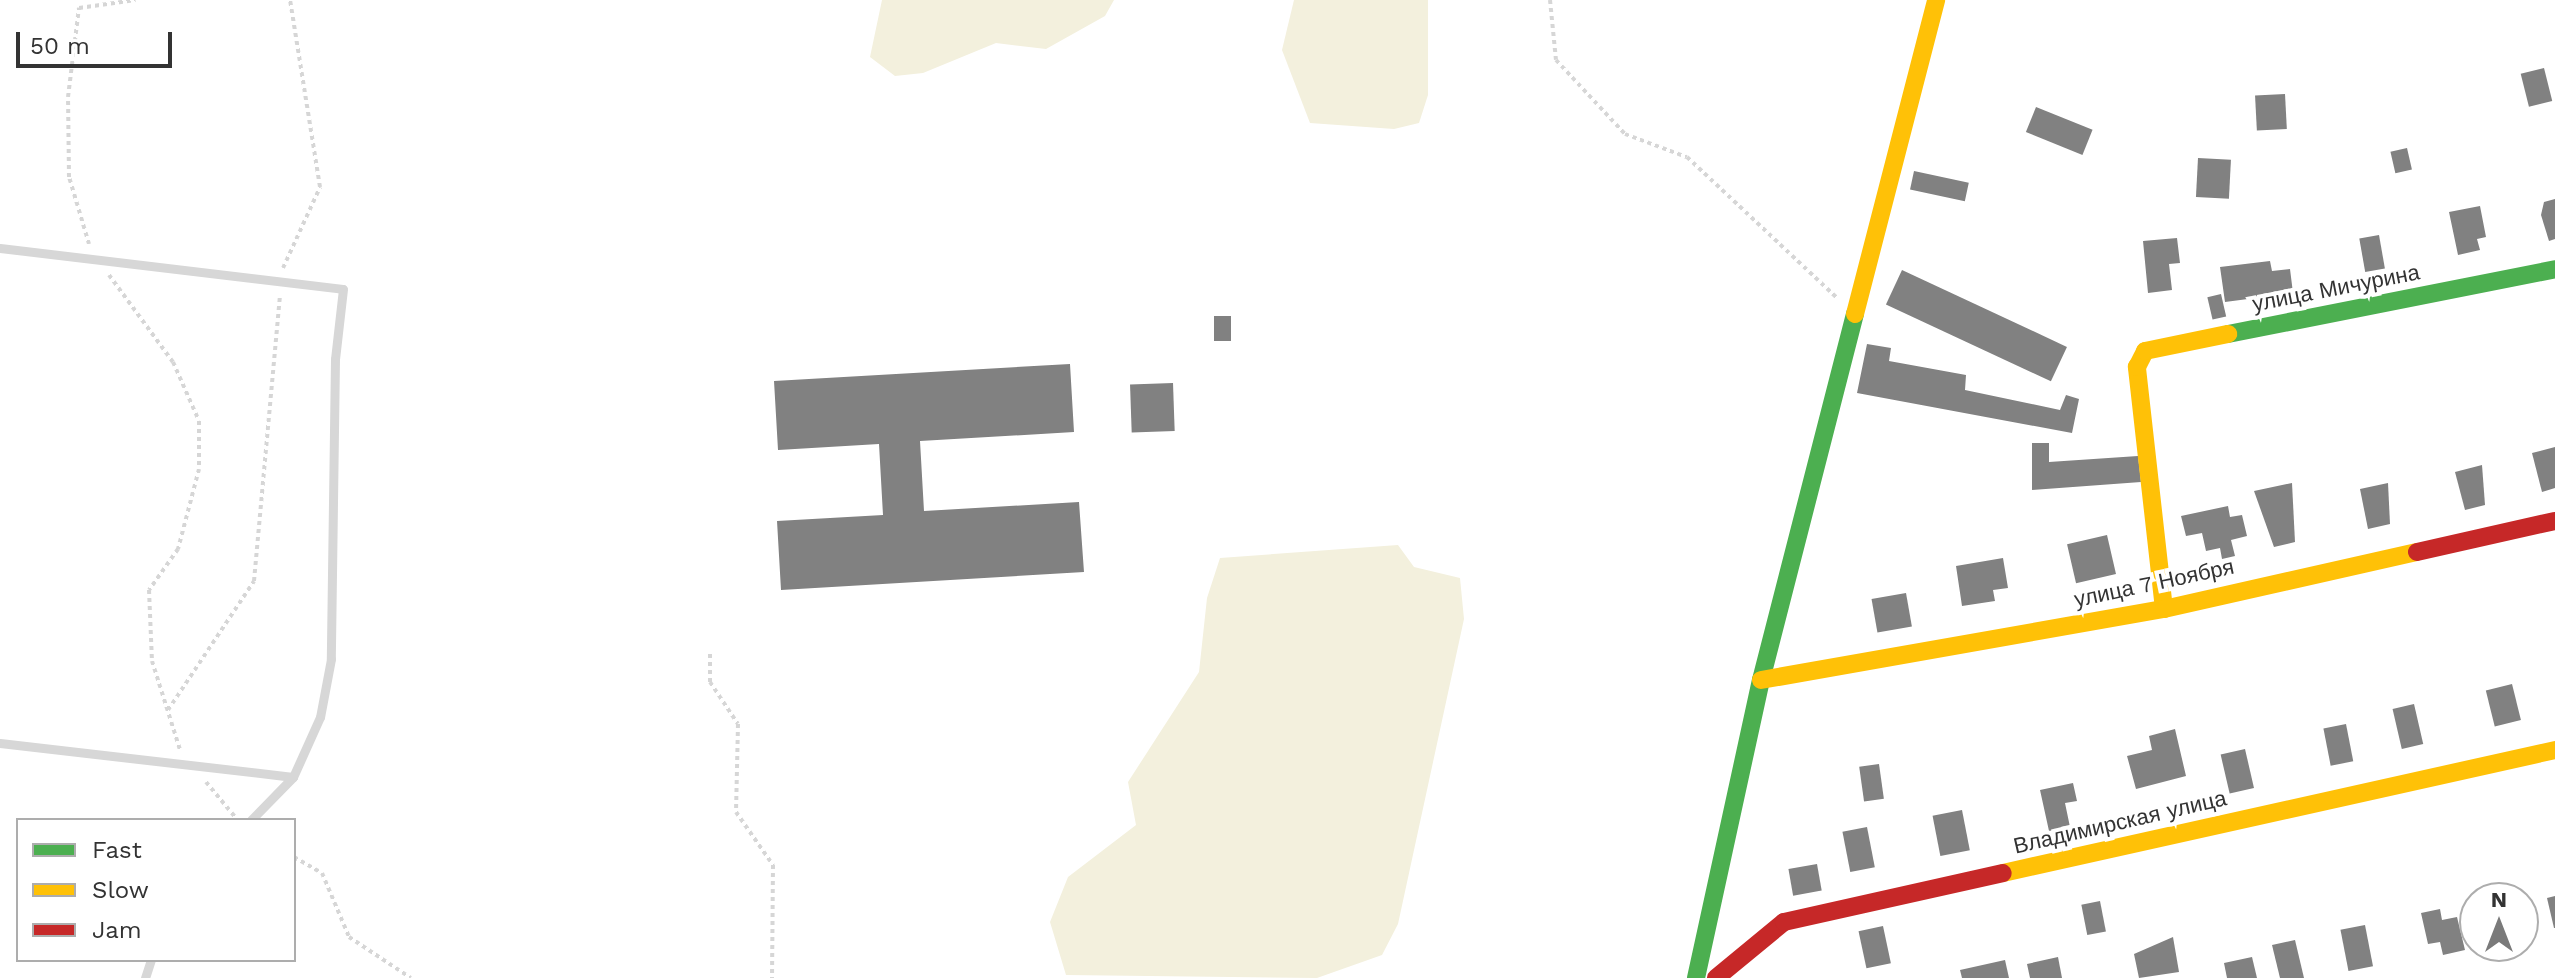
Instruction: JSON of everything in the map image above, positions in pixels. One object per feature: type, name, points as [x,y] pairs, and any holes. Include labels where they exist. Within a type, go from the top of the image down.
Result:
[{"type":"street","points":[[1696,978],[1761,680],[1857,317],[1936,0]]},
{"type":"street","name":"улица Мичурина","points":[[2164,609],[2137,367],[2145,351],[2555,269]]},
{"type":"street","name":"улица 7 Ноября","points":[[1761,680],[2164,609],[2555,521]]},
{"type":"street","name":"Владимирская улица","points":[[1716,978],[1784,922],[2555,750]]},
{"type":"lane","points":[[0,248],[343,289],[335,359],[331,659],[320,717],[293,777],[253,818]]},
{"type":"lane","points":[[0,743],[195,770],[293,777]]},
{"type":"path","points":[[96,6],[101,0]]},
{"type":"path","points":[[135,0],[79,8],[68,97],[69,177],[101,262],[173,362],[199,421],[199,469],[178,549],[149,590],[152,661],[168,710],[195,770],[236,818]]},
{"type":"path","points":[[168,710],[254,581],[260,450],[285,257],[320,187],[290,0]]},
{"type":"path","points":[[1550,0],[1556,60],[1625,134],[1687,157],[1857,317]]},
{"type":"path","points":[[710,654],[710,682],[738,724],[736,812],[773,865],[772,978]]},
{"type":"path","points":[[296,858],[322,873],[349,937],[411,978]]},
{"type":"shaded area","points":[[882,0],[1114,0],[1105,16],[1046,49],[996,43],[923,73],[895,76],[870,57]]},
{"type":"shaded area","points":[[1294,0],[1428,0],[1428,95],[1419,123],[1394,129],[1310,123],[1282,50]]},
{"type":"shaded area","points":[[1398,545],[1414,567],[1460,578],[1464,619],[1398,924],[1382,955],[1317,978],[1066,975],[1050,922],[1068,877],[1136,825],[1128,782],[1199,672],[1207,598],[1220,558]]},
{"type":"building","points":[[2544,68],[2552,101],[2529,107],[2521,74]]},
{"type":"building","points":[[2285,94],[2287,129],[2257,131],[2255,96]]},
{"type":"building","points":[[2036,107],[2093,130],[2082,155],[2026,132]]},
{"type":"building","points":[[2407,148],[2412,169],[2395,173],[2390,152]]},
{"type":"building","points":[[2198,158],[2231,160],[2229,199],[2196,197]]},
{"type":"building","points":[[1914,171],[1969,183],[1965,201],[1910,190]]},
{"type":"building","points":[[2555,199],[2555,239],[2549,241],[2541,215],[2544,202]]},
{"type":"building","points":[[2480,206],[2486,237],[2477,239],[2480,250],[2458,255],[2449,212]]},
{"type":"building","points":[[2379,235],[2385,268],[2365,272],[2359,238]]},
{"type":"building","points":[[2177,238],[2180,263],[2169,264],[2172,290],[2148,293],[2143,241]]},
{"type":"building","points":[[2270,261],[2272,271],[2290,269],[2293,293],[2225,302],[2220,267]]},
{"type":"building","points":[[1902,270],[2067,347],[2051,381],[1886,304]]},
{"type":"building","points":[[2221,294],[2226,316],[2213,320],[2207,297]]},
{"type":"building","points":[[1214,316],[1231,316],[1231,341],[1214,341]]},
{"type":"building","points":[[1867,344],[1891,348],[1889,361],[1966,375],[1965,390],[2060,410],[2066,395],[2079,399],[2072,433],[1857,393]]},
{"type":"building","points":[[1070,364],[1074,432],[920,441],[924,511],[1079,502],[1084,572],[781,590],[777,521],[883,515],[879,444],[778,450],[774,381]]},
{"type":"building","points":[[1173,383],[1175,431],[1132,432],[1130,385]]},
{"type":"building","points":[[2032,443],[2049,443],[2049,462],[2138,456],[2141,482],[2032,490]]},
{"type":"building","points":[[2555,447],[2555,488],[2542,492],[2532,453]]},
{"type":"building","points":[[2482,465],[2485,505],[2465,510],[2455,472]]},
{"type":"building","points":[[2292,483],[2295,542],[2274,547],[2254,491]]},
{"type":"building","points":[[2388,483],[2390,524],[2368,529],[2360,489]]},
{"type":"building","points":[[2228,506],[2230,517],[2242,515],[2247,536],[2231,540],[2235,556],[2222,559],[2220,548],[2206,551],[2202,533],[2186,536],[2181,516]]},
{"type":"building","points":[[2107,535],[2116,574],[2076,583],[2067,544]]},
{"type":"building","points":[[2003,558],[2008,588],[1993,590],[1995,601],[1962,606],[1956,566]]},
{"type":"building","points":[[1906,593],[1912,626],[1877,633],[1872,599]]},
{"type":"building","points":[[2512,684],[2521,720],[2495,726],[2486,691]]},
{"type":"building","points":[[2414,704],[2423,744],[2402,749],[2393,709]]},
{"type":"building","points":[[2346,724],[2353,761],[2331,766],[2323,728]]},
{"type":"building","points":[[2175,729],[2186,776],[2136,789],[2127,756],[2152,750],[2149,736]]},
{"type":"building","points":[[2245,749],[2254,788],[2230,794],[2221,755]]},
{"type":"building","points":[[1879,764],[1884,799],[1864,801],[1859,767]]},
{"type":"building","points":[[2073,783],[2077,801],[2065,803],[2070,827],[2049,831],[2040,790]]},
{"type":"building","points":[[1962,810],[1970,850],[1940,856],[1933,816]]},
{"type":"building","points":[[1867,827],[1875,867],[1850,872],[1842,832]]},
{"type":"building","points":[[1817,864],[1822,891],[1793,896],[1788,869]]},
{"type":"building","points":[[2555,896],[2555,928],[2554,928],[2547,898]]},
{"type":"building","points":[[2100,901],[2106,931],[2087,935],[2081,905]]},
{"type":"building","points":[[2440,909],[2442,920],[2457,917],[2459,951],[2443,955],[2440,942],[2428,944],[2421,913]]},
{"type":"building","points":[[2365,925],[2373,966],[2348,971],[2340,930]]},
{"type":"building","points":[[1883,926],[1891,963],[1866,968],[1859,931]]},
{"type":"building","points":[[2173,937],[2179,972],[2139,978],[2134,954]]},
{"type":"building","points":[[2295,940],[2304,978],[2280,978],[2272,945]]},
{"type":"building","points":[[2058,957],[2062,978],[2030,978],[2027,964]]},
{"type":"building","points":[[2252,957],[2257,978],[2227,978],[2224,963]]},
{"type":"building","points":[[2005,960],[2009,978],[1962,978],[1960,970]]},
{"type":"traffic: fast","points":[[2228,334],[2555,269]]},
{"type":"traffic: fast","points":[[1696,978],[1761,680],[1855,314]]},
{"type":"traffic: slow","points":[[1855,314],[1936,0]]},
{"type":"traffic: slow","points":[[2164,609],[2137,367],[2145,351],[2228,334]]},
{"type":"traffic: slow","points":[[1761,680],[2164,609],[2417,552]]},
{"type":"traffic: slow","points":[[2003,873],[2555,750]]},
{"type":"traffic: jam","points":[[2417,552],[2555,521]]},
{"type":"traffic: jam","points":[[1716,978],[1784,922],[2003,873]]}]
